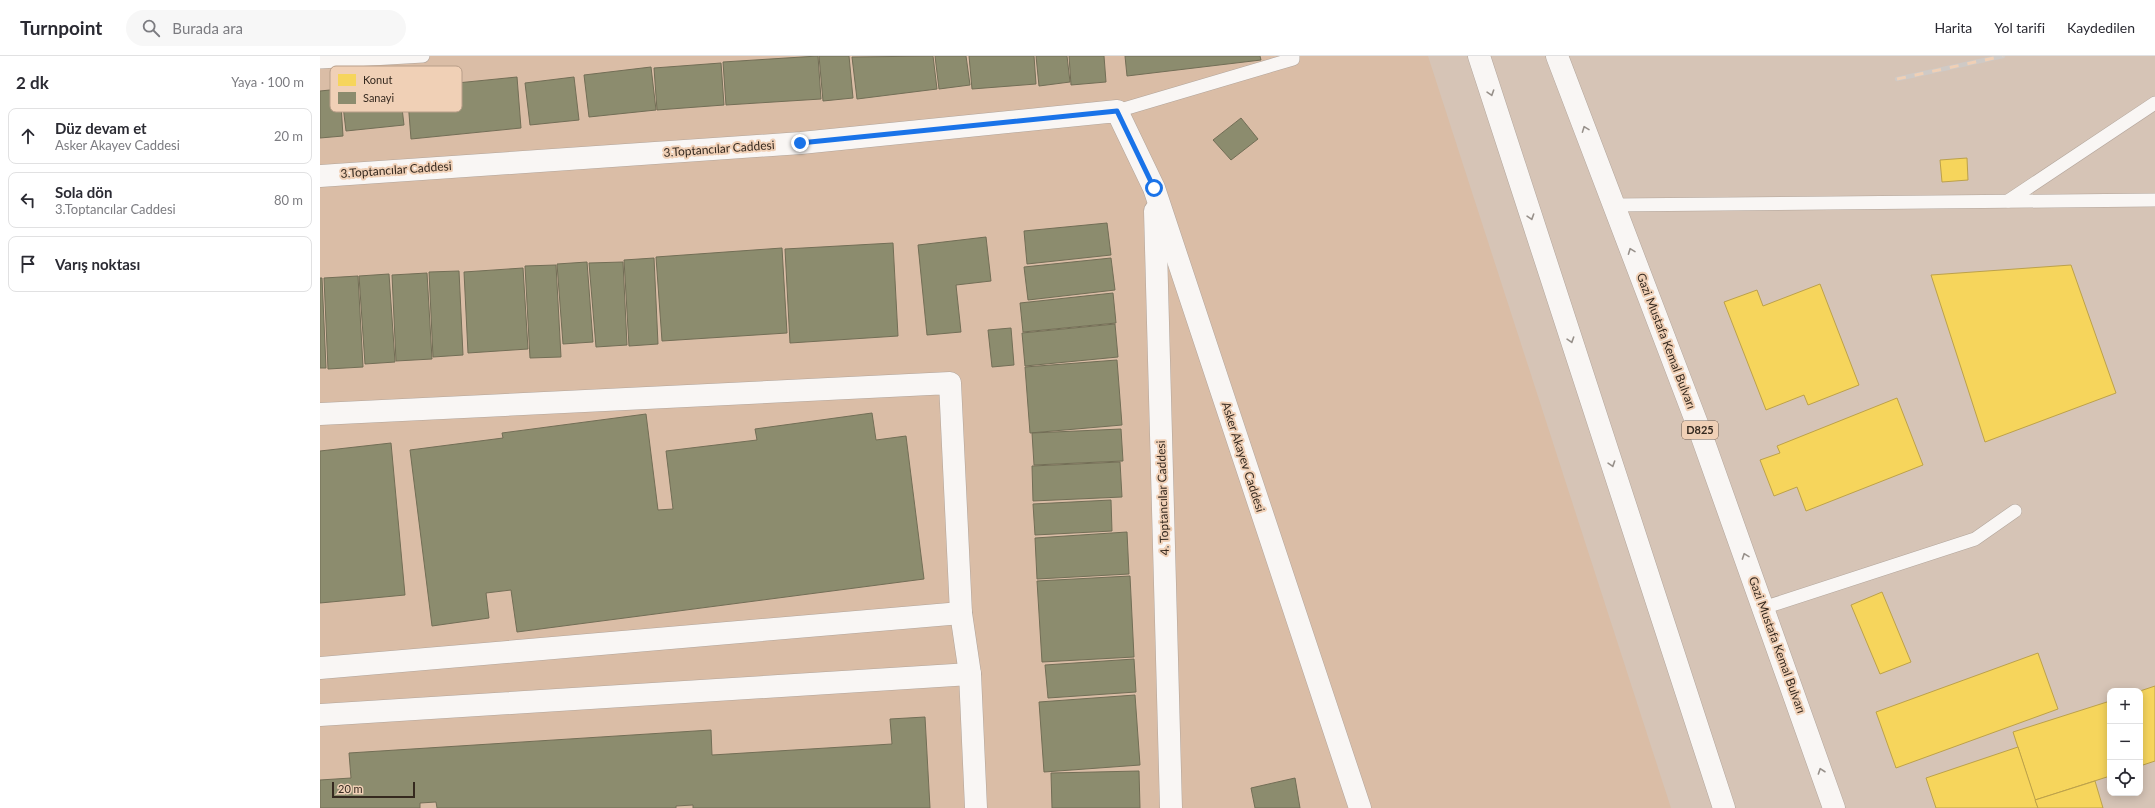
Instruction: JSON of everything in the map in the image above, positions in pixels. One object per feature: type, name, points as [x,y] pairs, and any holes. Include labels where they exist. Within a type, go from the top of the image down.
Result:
[{"type":"main road","points":[[1479,56],[1724,808]]},
{"type":"main road","name":"Gazi Mustafa Kemal Bulvarı","points":[[1557,56],[1701,434],[1834,808]]},
{"type":"main road","name":"3.Toptancılar Caddesi","points":[[320,176],[800,143],[1117,111]]},
{"type":"main road","name":"Asker Akayev Caddesi","points":[[1117,111],[1154,188],[1360,808]]},
{"type":"main road","name":"4. Toptancılar Caddesi","points":[[1154,188],[1171,808]]},
{"type":"main road","points":[[320,414],[950,383],[961,613],[970,674],[976,808]]},
{"type":"main road","points":[[320,668],[961,613]]},
{"type":"main road","points":[[320,715],[970,674]]},
{"type":"lane","points":[[320,62],[423,56]]},
{"type":"lane","points":[[1117,111],[1293,59],[1293,56]]},
{"type":"lane","points":[[2008,201],[2155,103]]},
{"type":"lane","points":[[1614,205],[2155,200]]},
{"type":"lane","points":[[1763,608],[1975,539],[2015,511]]},
{"type":"shaded area","points":[[320,56],[1428,56],[1671,808],[320,808]]},
{"type":"building: Konut","points":[[1967,158],[1968,180],[1942,182],[1940,160]]},
{"type":"building: Konut","points":[[2071,265],[2116,393],[1985,442],[1931,275]]},
{"type":"building: Konut","points":[[1820,284],[1859,385],[1808,405],[1804,395],[1766,410],[1724,302],[1757,290],[1763,306]]},
{"type":"building: Konut","points":[[1897,398],[1923,465],[1806,511],[1797,487],[1774,496],[1760,460],[1780,453],[1777,446]]},
{"type":"building: Konut","points":[[1882,592],[1911,662],[1880,674],[1851,605]]},
{"type":"building: Konut","points":[[2038,653],[2058,709],[1896,768],[1876,712]]},
{"type":"building: Konut","points":[[2155,686],[2155,761],[2143,765],[2143,724],[2143,690]]},
{"type":"building: Konut","points":[[2107,702],[2107,777],[2035,800],[2013,732]]},
{"type":"building: Konut","points":[[2018,747],[2038,808],[1936,808],[1926,778]]},
{"type":"building: Konut","points":[[2095,781],[2103,808],[2038,808],[2035,800]]},
{"type":"building: Sanayi","points":[[818,56],[821,99],[726,105],[723,62]]},
{"type":"building: Sanayi","points":[[819,56],[849,56],[853,98],[823,101]]},
{"type":"building: Sanayi","points":[[933,56],[937,89],[857,99],[852,57]]},
{"type":"building: Sanayi","points":[[935,56],[966,56],[970,85],[939,89]]},
{"type":"building: Sanayi","points":[[969,56],[1034,56],[1036,84],[972,89]]},
{"type":"building: Sanayi","points":[[1036,56],[1067,56],[1070,82],[1039,86]]},
{"type":"building: Sanayi","points":[[1069,56],[1104,56],[1106,82],[1071,85]]},
{"type":"building: Sanayi","points":[[1125,56],[1260,56],[1261,60],[1127,76]]},
{"type":"building: Sanayi","points":[[721,63],[724,105],[657,110],[654,68]]},
{"type":"building: Sanayi","points":[[651,67],[656,110],[589,117],[584,75]]},
{"type":"building: Sanayi","points":[[517,77],[521,128],[411,139],[409,112],[462,112],[462,82]]},
{"type":"building: Sanayi","points":[[574,77],[579,120],[530,125],[525,83]]},
{"type":"building: Sanayi","points":[[330,90],[330,112],[341,112],[343,136],[320,138],[320,91]]},
{"type":"building: Sanayi","points":[[344,112],[402,112],[404,125],[346,131]]},
{"type":"building: Sanayi","points":[[1241,118],[1258,139],[1231,160],[1213,140]]},
{"type":"building: Sanayi","points":[[1107,223],[1111,255],[1027,264],[1024,231]]},
{"type":"building: Sanayi","points":[[986,237],[991,281],[956,285],[961,332],[927,335],[918,245]]},
{"type":"building: Sanayi","points":[[893,243],[898,336],[790,343],[785,249]]},
{"type":"building: Sanayi","points":[[782,248],[787,333],[662,341],[656,257]]},
{"type":"building: Sanayi","points":[[654,258],[658,344],[629,346],[624,260]]},
{"type":"building: Sanayi","points":[[1111,258],[1115,290],[1028,300],[1024,267]]},
{"type":"building: Sanayi","points":[[587,262],[593,342],[563,344],[557,264]]},
{"type":"building: Sanayi","points":[[623,262],[627,345],[596,347],[589,263]]},
{"type":"building: Sanayi","points":[[556,265],[561,357],[530,358],[525,266]]},
{"type":"building: Sanayi","points":[[523,268],[528,349],[468,353],[464,272]]},
{"type":"building: Sanayi","points":[[459,271],[463,355],[433,357],[429,272]]},
{"type":"building: Sanayi","points":[[427,273],[432,359],[396,361],[392,275]]},
{"type":"building: Sanayi","points":[[389,274],[395,362],[365,364],[359,276]]},
{"type":"building: Sanayi","points":[[358,276],[363,367],[328,369],[324,278]]},
{"type":"building: Sanayi","points":[[320,278],[322,278],[326,368],[320,368]]},
{"type":"building: Sanayi","points":[[1113,293],[1116,323],[1023,332],[1020,303]]},
{"type":"building: Sanayi","points":[[1115,324],[1118,357],[1025,366],[1022,333]]},
{"type":"building: Sanayi","points":[[1011,328],[1014,365],[992,367],[988,330]]},
{"type":"building: Sanayi","points":[[1117,360],[1122,425],[1030,433],[1025,367]]},
{"type":"building: Sanayi","points":[[872,413],[876,440],[906,436],[924,579],[517,632],[511,590],[486,593],[489,618],[432,626],[410,450],[503,438],[502,433],[646,414],[658,510],[673,509],[666,451],[757,440],[755,429]]},
{"type":"building: Sanayi","points":[[1121,429],[1123,461],[1034,465],[1032,433]]},
{"type":"building: Sanayi","points":[[391,443],[405,595],[320,603],[320,451]]},
{"type":"building: Sanayi","points":[[1120,462],[1122,497],[1033,501],[1032,466]]},
{"type":"building: Sanayi","points":[[1111,500],[1112,531],[1035,535],[1033,504]]},
{"type":"building: Sanayi","points":[[1127,532],[1129,574],[1037,579],[1035,538]]},
{"type":"building: Sanayi","points":[[1130,576],[1134,657],[1042,662],[1037,581]]},
{"type":"building: Sanayi","points":[[1134,659],[1136,692],[1048,698],[1045,665]]},
{"type":"building: Sanayi","points":[[1135,695],[1140,765],[1044,772],[1039,702]]},
{"type":"building: Sanayi","points":[[925,717],[930,808],[693,808],[693,805],[676,806],[676,808],[437,808],[436,802],[420,803],[420,808],[320,808],[320,780],[351,778],[349,753],[711,730],[712,755],[892,744],[890,719]]},
{"type":"building: Sanayi","points":[[1139,771],[1140,808],[1052,808],[1051,773]]},
{"type":"building: Sanayi","points":[[1295,778],[1300,808],[1255,808],[1251,788]]},
{"type":"railway","points":[[1897,79],[2003,56]]},
{"type":"route","points":[[800,143],[1117,111],[1154,188]]}]
